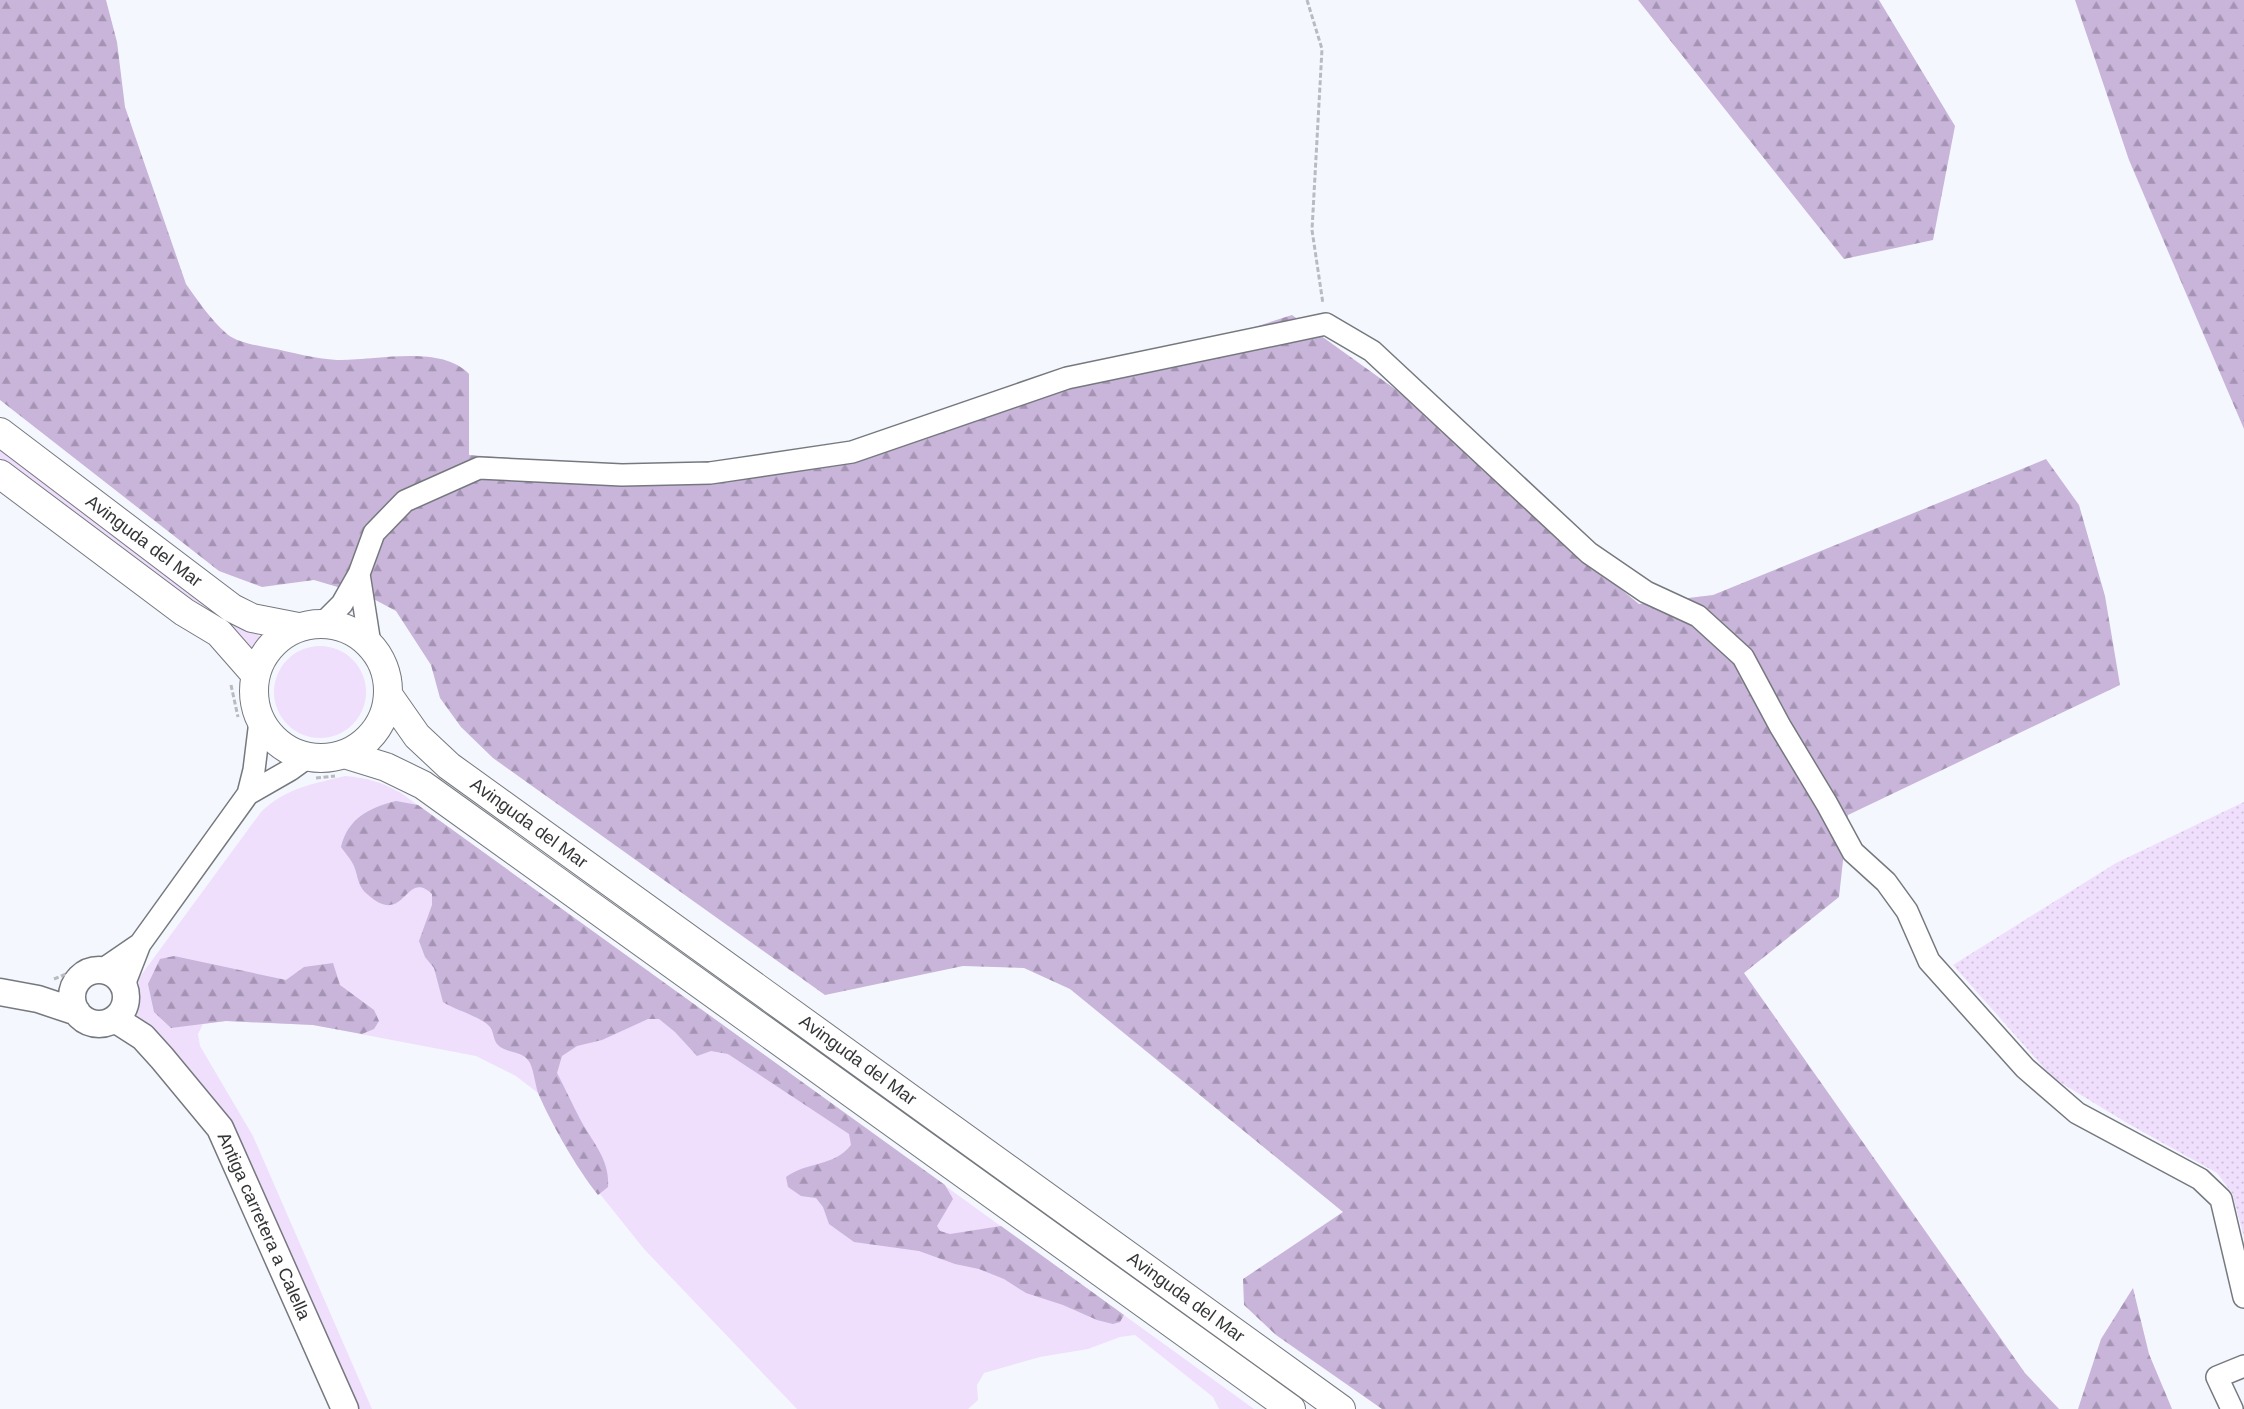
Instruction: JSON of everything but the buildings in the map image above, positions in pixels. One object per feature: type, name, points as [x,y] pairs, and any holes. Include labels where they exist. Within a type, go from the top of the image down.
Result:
[{"type":"main road","name":"Avinguda del Mar","points":[[0,432],[232,608],[252,618],[311,625]]},
{"type":"main road","name":"Avinguda del Mar","points":[[0,474],[184,612],[219,633],[255,674]]},
{"type":"main road","points":[[311,625],[340,626],[356,633],[370,644],[381,659],[387,677],[389,696],[384,715],[375,732],[361,745],[344,754],[326,758],[308,757],[283,746],[272,738],[260,721],[253,698],[255,674],[264,654],[279,638],[311,625]]},
{"type":"main road","name":"Avinguda del Mar","points":[[389,696],[417,736],[449,766],[1341,1409]]},
{"type":"main road","name":"Avinguda del Mar","points":[[344,754],[386,767],[423,785],[1291,1409]]},
{"type":"street","points":[[311,625],[342,604],[359,574],[374,533],[405,501],[479,468],[622,475],[710,473],[852,452],[1067,378],[1326,324],[1372,351],[1589,553],[1646,592],[1698,616],[1743,657],[1780,726],[1827,804],[1852,852],[1886,882],[1907,911],[1929,961],[2025,1068],[2077,1112],[2200,1179],[2221,1199],[2244,1297]]},
{"type":"street","points":[[359,574],[370,644]]},
{"type":"street","points":[[0,992],[38,999],[77,1012],[90,1022],[98,1024],[115,1019],[126,1003],[124,985],[140,944],[248,794],[254,770],[260,721]]},
{"type":"street","points":[[248,794],[290,770],[308,757]]},
{"type":"street","points":[[102,970],[140,944]]},
{"type":"street","points":[[77,1012],[72,995],[78,980],[92,970],[111,972],[124,985]]},
{"type":"street","name":"Antiga carretera a Calella","points":[[115,1019],[143,1037],[220,1128],[345,1409]]},
{"type":"street","points":[[2232,1409],[2217,1377],[2244,1366]]},
{"type":"path","points":[[1307,0],[1322,48],[1312,230],[1326,324]]},
{"type":"shaded area","points":[[0,450],[193,592],[261,637],[248,657],[0,466]]},
{"type":"shaded area","points":[[320,646],[338,649],[353,659],[363,674],[366,692],[363,710],[353,725],[338,735],[320,738],[302,735],[287,725],[277,710],[274,692],[277,674],[287,659],[302,649]]},
{"type":"shaded area","points":[[345,776],[374,781],[401,793],[1254,1409],[1219,1409],[1213,1397],[1135,1335],[1120,1337],[1088,1349],[1040,1357],[984,1373],[977,1385],[978,1400],[968,1409],[797,1409],[644,1249],[576,1164],[538,1093],[516,1076],[476,1056],[313,1025],[226,1021],[203,1024],[198,1034],[200,1046],[253,1136],[372,1409],[353,1409],[241,1149],[140,1025],[132,1001],[131,989],[261,812],[280,797],[290,792]]},
{"type":"shaded area","points":[[2244,802],[2244,1237],[2232,1193],[2217,1173],[2127,1123],[2053,1078],[1953,965],[2116,863]]},
{"type":"green space","points":[[0,0],[106,0],[117,42],[125,107],[186,284],[221,329],[231,337],[242,342],[320,358],[353,360],[407,356],[442,359],[457,365],[469,374],[469,455],[648,468],[837,450],[1142,363],[1292,315],[1416,404],[1549,530],[1639,604],[1713,595],[2046,459],[2079,505],[2105,596],[2120,685],[1848,815],[1839,897],[1744,973],[2025,1373],[2059,1409],[1382,1409],[1276,1335],[1244,1305],[1243,1279],[1343,1212],[1070,989],[1024,968],[963,966],[825,995],[493,758],[461,727],[440,698],[431,665],[396,611],[368,596],[314,580],[262,587],[219,571],[0,400]]},
{"type":"green space","points":[[1638,0],[1879,0],[1955,126],[1933,240],[1844,259]]},
{"type":"green space","points":[[2075,0],[2244,0],[2244,429],[2129,160]]},
{"type":"green space","points":[[396,801],[418,805],[945,1185],[953,1199],[937,1226],[940,1231],[950,1234],[1001,1226],[1124,1315],[1120,1322],[1113,1324],[1097,1320],[1063,1305],[1026,1293],[1004,1279],[979,1269],[955,1264],[919,1251],[854,1242],[829,1224],[823,1207],[816,1198],[801,1196],[788,1187],[786,1177],[803,1168],[837,1157],[851,1145],[849,1134],[728,1054],[711,1051],[697,1056],[675,1032],[659,1019],[648,1019],[602,1040],[577,1046],[562,1056],[557,1073],[580,1119],[599,1151],[606,1168],[608,1187],[598,1195],[573,1159],[550,1118],[538,1093],[531,1066],[527,1059],[498,1045],[490,1027],[486,1023],[443,1002],[434,968],[425,957],[419,941],[432,905],[432,894],[423,888],[416,888],[397,903],[390,905],[380,903],[367,894],[360,885],[353,863],[341,847],[344,837],[354,822],[361,816],[377,807]]},
{"type":"green space","points":[[174,956],[286,980],[304,967],[333,963],[340,985],[374,1010],[379,1021],[374,1029],[362,1034],[313,1025],[226,1021],[171,1028],[154,1012],[148,984],[160,959]]},
{"type":"green space","points":[[2133,1288],[2149,1354],[2172,1409],[2078,1409],[2101,1339]]}]
